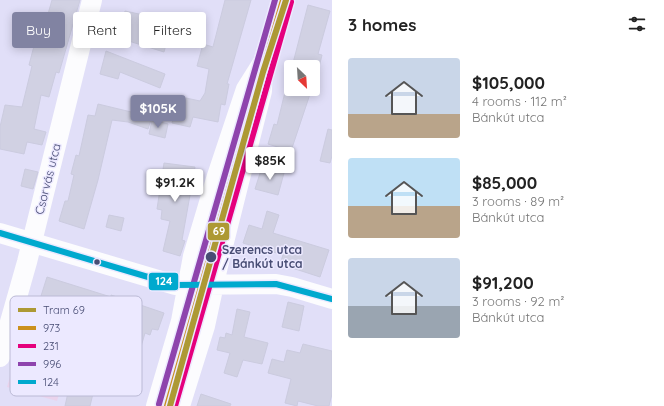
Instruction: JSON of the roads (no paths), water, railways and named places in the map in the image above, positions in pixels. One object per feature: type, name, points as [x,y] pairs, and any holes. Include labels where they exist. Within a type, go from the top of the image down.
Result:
[{"type":"street","name":"Csorvás utca","points":[[17,296],[32,242],[92,0]]},
{"type":"street","points":[[167,406],[201,285],[262,91],[264,62],[283,0]]},
{"type":"street","points":[[180,406],[205,326],[201,285],[194,256],[216,179],[246,89],[264,62]]},
{"type":"street","points":[[0,233],[166,282],[201,285],[276,284],[292,287],[332,299]]},
{"type":"street","points":[[156,406],[181,321],[201,285]]},
{"type":"street","name":"Csorvás utca","points":[[0,357],[10,321]]},
{"type":"tram line","name":"69","points":[[170,406],[263,72],[286,0]]},
{"type":"place","name":"Szerencs utca / Bánkút utca","points":[[211,257]]}]
